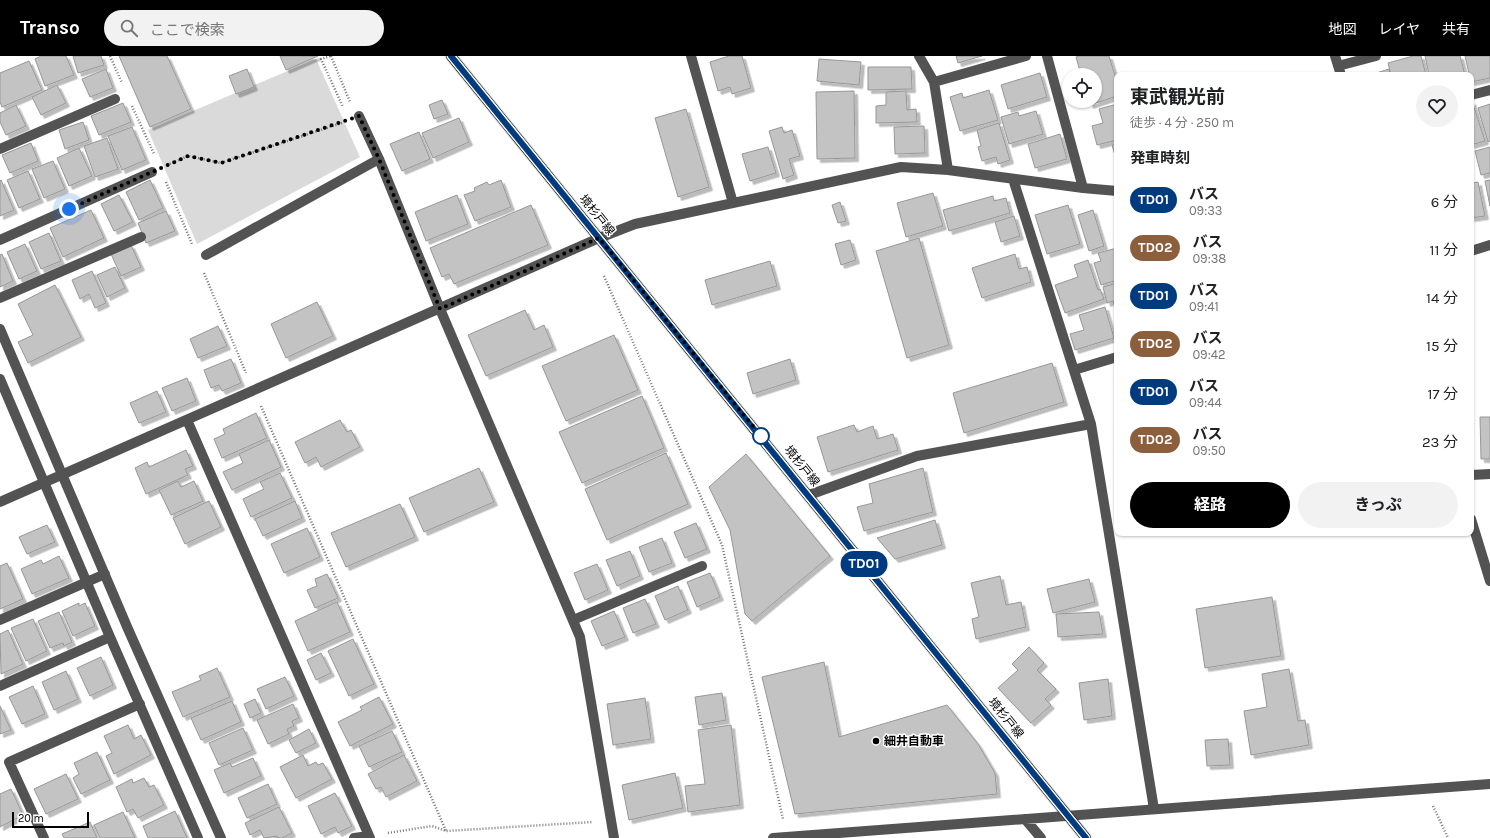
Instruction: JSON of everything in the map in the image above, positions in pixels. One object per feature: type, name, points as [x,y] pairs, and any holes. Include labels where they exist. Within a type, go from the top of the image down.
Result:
[{"type":"main road","name":"境杉戸線","points":[[451,56],[1086,838]]},
{"type":"street","points":[[691,56],[733,203]]},
{"type":"street","points":[[919,56],[934,82],[948,170]]},
{"type":"street","points":[[934,82],[1026,56]]},
{"type":"street","points":[[1047,56],[1083,188]]},
{"type":"street","points":[[1335,56],[1340,71],[1376,56]]},
{"type":"street","points":[[1474,94],[1490,90]]},
{"type":"street","points":[[0,149],[115,99]]},
{"type":"street","points":[[359,116],[379,159],[440,309],[580,637],[614,838]]},
{"type":"street","points":[[206,255],[379,159]]},
{"type":"street","points":[[0,502],[599,238],[635,224],[901,167],[948,170],[1114,191]]},
{"type":"street","points":[[0,240],[156,170]]},
{"type":"street","points":[[1013,179],[1091,424],[1154,809]]},
{"type":"street","points":[[0,298],[141,237]]},
{"type":"street","points":[[1474,250],[1490,245]]},
{"type":"street","points":[[0,329],[105,574],[221,838]]},
{"type":"street","points":[[1074,370],[1114,358]]},
{"type":"street","points":[[0,379],[86,582],[198,838]]},
{"type":"street","points":[[187,420],[370,837],[354,838]]},
{"type":"street","points":[[808,495],[917,456],[1091,424]]},
{"type":"street","points":[[1474,475],[1490,474]]},
{"type":"street","points":[[1474,528],[1490,582]]},
{"type":"street","points":[[572,620],[702,566]]},
{"type":"street","points":[[0,620],[105,574]]},
{"type":"street","points":[[0,686],[110,637]]},
{"type":"street","points":[[44,838],[9,762],[140,704]]},
{"type":"street","points":[[773,838],[1490,784]]},
{"type":"street","points":[[1025,819],[1041,838]]},
{"type":"path","points":[[110,56],[124,87]]},
{"type":"path","points":[[156,170],[188,156],[221,163],[359,116],[350,102],[331,56]]},
{"type":"path","points":[[130,100],[156,170],[195,251]]},
{"type":"path","points":[[201,265],[247,376]]},
{"type":"path","points":[[603,269],[605,281],[722,545],[793,837]]},
{"type":"path","points":[[260,403],[446,831]]},
{"type":"path","points":[[1425,788],[1448,838]]},
{"type":"path","points":[[370,837],[432,826],[446,831],[612,821]]},
{"type":"shaded area","points":[[316,59],[360,157],[197,244],[148,130]]},
{"type":"building","points":[[41,56],[66,56],[74,75],[45,86],[35,59]]},
{"type":"building","points":[[73,56],[101,56],[104,65],[78,73]]},
{"type":"building","points":[[119,56],[167,56],[191,109],[150,127]]},
{"type":"building","points":[[280,56],[318,56],[286,70]]},
{"type":"building","points":[[729,56],[742,56],[751,88],[732,94],[730,87],[718,91],[710,62]]},
{"type":"building","points":[[956,56],[982,56],[958,63]]},
{"type":"building","points":[[1109,56],[1114,72],[1114,97],[1102,101],[1102,68],[1079,68],[1076,57]]},
{"type":"building","points":[[1413,56],[1421,56],[1425,72],[1390,72],[1388,63]]},
{"type":"building","points":[[1425,56],[1460,56],[1464,72],[1428,72]]},
{"type":"building","points":[[1465,56],[1490,56],[1490,78],[1474,81],[1474,72],[1469,72]]},
{"type":"building","points":[[819,59],[861,62],[859,85],[817,81]]},
{"type":"building","points":[[29,61],[42,90],[2,107],[0,102],[0,73]]},
{"type":"building","points":[[868,67],[911,67],[912,89],[868,90]]},
{"type":"building","points":[[106,69],[113,88],[90,97],[82,79]]},
{"type":"building","points":[[247,69],[254,87],[236,94],[229,76]]},
{"type":"building","points":[[1389,69],[1390,72],[1380,72]]},
{"type":"building","points":[[1040,73],[1047,97],[1008,109],[1001,85]]},
{"type":"building","points":[[57,85],[66,103],[41,115],[32,97]]},
{"type":"building","points":[[989,90],[998,120],[960,131],[950,97],[962,93],[963,98]]},
{"type":"building","points":[[854,91],[855,158],[817,159],[816,92]]},
{"type":"building","points":[[906,91],[907,110],[916,109],[917,122],[876,123],[876,106],[886,105],[886,92]]},
{"type":"building","points":[[442,100],[448,114],[434,119],[429,105]]},
{"type":"building","points":[[123,103],[131,122],[99,135],[91,116]]},
{"type":"building","points":[[1490,104],[1490,141],[1488,142],[1478,108]]},
{"type":"building","points":[[16,105],[26,126],[6,135],[0,122],[0,113]]},
{"type":"building","points":[[1114,105],[1114,141],[1097,145],[1092,126],[1103,123],[1099,109]]},
{"type":"building","points":[[1474,107],[1485,141],[1474,144]]},
{"type":"building","points":[[686,109],[709,187],[678,197],[655,118]]},
{"type":"building","points":[[1036,111],[1043,134],[1009,144],[1001,117],[1018,112],[1019,116]]},
{"type":"building","points":[[459,118],[469,142],[433,158],[422,133]]},
{"type":"building","points":[[83,122],[89,140],[65,149],[59,130]]},
{"type":"building","points":[[999,123],[1010,160],[998,164],[996,157],[982,161],[978,147],[981,146],[977,130]]},
{"type":"building","points":[[924,126],[925,153],[895,154],[894,127]]},
{"type":"building","points":[[132,127],[146,160],[122,170],[108,136]]},
{"type":"building","points":[[782,127],[784,133],[792,130],[800,156],[789,159],[794,175],[783,179],[769,131]]},
{"type":"building","points":[[419,132],[430,159],[402,171],[390,144]]},
{"type":"building","points":[[1060,134],[1067,159],[1035,168],[1028,144]]},
{"type":"building","points":[[107,138],[118,169],[95,177],[84,146]]},
{"type":"building","points":[[31,143],[38,161],[10,173],[2,155]]},
{"type":"building","points":[[768,147],[776,173],[750,181],[742,154]]},
{"type":"building","points":[[1490,147],[1490,173],[1481,175],[1475,151]]},
{"type":"building","points":[[79,148],[92,176],[69,186],[57,158]]},
{"type":"building","points":[[53,161],[65,189],[44,198],[32,169]]},
{"type":"building","points":[[28,171],[40,199],[19,208],[7,180]]},
{"type":"building","points":[[1,180],[14,210],[0,216],[0,181]]},
{"type":"building","points":[[150,180],[163,208],[139,220],[126,192]]},
{"type":"building","points":[[501,180],[511,207],[475,221],[464,195],[475,191],[474,188],[487,182],[489,185]]},
{"type":"building","points":[[1490,180],[1490,206],[1485,181]]},
{"type":"building","points":[[1478,182],[1485,216],[1474,218],[1474,183]]},
{"type":"building","points":[[933,193],[943,226],[906,237],[897,203]]},
{"type":"building","points":[[119,195],[133,222],[114,231],[101,204]]},
{"type":"building","points":[[457,195],[468,224],[426,241],[415,212]]},
{"type":"building","points":[[993,196],[994,201],[1006,198],[1010,213],[949,231],[943,210]]},
{"type":"building","points":[[840,202],[846,221],[838,223],[832,205]]},
{"type":"building","points":[[531,205],[548,245],[454,284],[449,274],[442,277],[430,248]]},
{"type":"building","points":[[1068,205],[1080,244],[1047,254],[1035,215]]},
{"type":"building","points":[[91,210],[104,238],[63,257],[50,228]]},
{"type":"building","points":[[1093,210],[1104,246],[1089,251],[1078,215]]},
{"type":"building","points":[[166,211],[175,231],[146,243],[138,223]]},
{"type":"building","points":[[1014,216],[1020,236],[1001,242],[995,222]]},
{"type":"building","points":[[49,233],[61,261],[41,269],[29,242]]},
{"type":"building","points":[[919,238],[949,345],[907,358],[876,251]]},
{"type":"building","points":[[850,240],[856,260],[841,265],[835,244]]},
{"type":"building","points":[[25,244],[37,271],[19,279],[7,252]]},
{"type":"building","points":[[131,245],[141,267],[121,276],[111,254]]},
{"type":"building","points":[[1114,249],[1114,281],[1101,285],[1094,263],[1101,261],[1098,253]]},
{"type":"building","points":[[2,254],[13,281],[0,287],[0,255]]},
{"type":"building","points":[[1015,254],[1019,269],[1027,267],[1031,282],[982,298],[972,268]]},
{"type":"building","points":[[1088,260],[1098,290],[1100,289],[1104,299],[1065,313],[1055,285],[1078,277],[1074,265]]},
{"type":"building","points":[[770,261],[777,286],[712,305],[705,280]]},
{"type":"building","points":[[115,267],[125,288],[107,297],[97,275]]},
{"type":"building","points":[[92,271],[106,303],[95,308],[89,294],[80,299],[72,280]]},
{"type":"building","points":[[1114,284],[1114,304],[1113,301],[1107,303],[1103,287]]},
{"type":"building","points":[[55,285],[81,337],[28,363],[18,342],[33,335],[18,304]]},
{"type":"building","points":[[317,302],[333,336],[286,358],[271,324]]},
{"type":"building","points":[[1105,307],[1114,338],[1075,350],[1070,334],[1084,330],[1079,315]]},
{"type":"building","points":[[525,310],[534,330],[544,325],[553,347],[486,376],[468,335]]},
{"type":"building","points":[[218,326],[227,346],[198,358],[190,339]]},
{"type":"building","points":[[614,335],[638,390],[566,421],[542,366]]},
{"type":"building","points":[[231,359],[241,383],[222,391],[219,385],[211,388],[204,370]]},
{"type":"building","points":[[790,359],[796,380],[753,394],[747,373]]},
{"type":"building","points":[[1052,363],[1064,402],[964,433],[953,393]]},
{"type":"building","points":[[187,378],[196,401],[172,411],[162,388]]},
{"type":"building","points":[[157,391],[166,412],[139,423],[130,403]]},
{"type":"building","points":[[642,396],[664,448],[582,483],[559,432]]},
{"type":"building","points":[[256,413],[267,438],[222,458],[214,439],[225,434],[223,429]]},
{"type":"building","points":[[1480,417],[1490,417],[1490,459],[1481,459]]},
{"type":"building","points":[[340,420],[347,432],[351,430],[360,447],[321,467],[316,457],[305,463],[295,442]]},
{"type":"building","points":[[854,425],[857,432],[873,426],[877,439],[893,434],[898,450],[828,472],[817,437]]},
{"type":"building","points":[[269,440],[281,467],[232,490],[223,472],[243,463],[239,454]]},
{"type":"building","points":[[186,450],[193,466],[185,469],[188,475],[146,494],[135,468],[147,462],[149,467]]},
{"type":"building","points":[[666,453],[688,504],[607,540],[585,489]]},
{"type":"building","points":[[746,454],[830,556],[752,621],[745,614],[730,530],[709,487]]},
{"type":"building","points":[[479,468],[494,502],[424,532],[409,498]]},
{"type":"building","points":[[923,468],[933,512],[864,531],[857,507],[873,503],[869,484]]},
{"type":"building","points":[[280,473],[292,498],[251,517],[243,499],[264,489],[260,482]]},
{"type":"building","points":[[178,481],[181,487],[194,481],[203,501],[171,515],[159,490]]},
{"type":"building","points":[[209,501],[221,527],[185,544],[173,518]]},
{"type":"building","points":[[295,501],[302,518],[263,536],[255,519]]},
{"type":"building","points":[[400,504],[415,537],[346,567],[331,533]]},
{"type":"building","points":[[935,520],[942,545],[895,559],[877,538]]},
{"type":"building","points":[[696,523],[707,549],[685,558],[674,532]]},
{"type":"building","points":[[47,525],[55,542],[27,554],[19,537]]},
{"type":"building","points":[[307,528],[320,557],[284,573],[271,544]]},
{"type":"building","points":[[662,538],[672,563],[649,572],[639,547]]},
{"type":"building","points":[[630,551],[640,576],[617,586],[606,560]]},
{"type":"building","points":[[59,556],[69,578],[32,594],[21,569],[41,560],[43,564]]},
{"type":"building","points":[[7,563],[23,599],[0,609],[0,566]]},
{"type":"building","points":[[597,564],[608,590],[585,600],[574,573]]},
{"type":"building","points":[[710,573],[720,597],[697,607],[687,582]]},
{"type":"building","points":[[327,574],[338,598],[315,608],[307,590],[317,586],[315,579]]},
{"type":"building","points":[[1000,576],[1006,605],[1021,602],[1026,627],[976,639],[972,619],[979,617],[971,583]]},
{"type":"building","points":[[1089,579],[1095,602],[1053,613],[1047,589]]},
{"type":"building","points":[[678,586],[688,610],[665,620],[655,596]]},
{"type":"building","points":[[1272,597],[1281,656],[1205,668],[1196,609]]},
{"type":"building","points":[[645,599],[656,624],[633,633],[623,608]]},
{"type":"building","points":[[337,602],[350,632],[308,651],[295,621]]},
{"type":"building","points":[[79,603],[79,606],[85,603],[95,626],[73,636],[62,611]]},
{"type":"building","points":[[614,611],[625,637],[602,646],[591,621]]},
{"type":"building","points":[[59,612],[72,642],[64,646],[63,643],[50,648],[38,621]]},
{"type":"building","points":[[1099,612],[1103,634],[1058,637],[1056,614]]},
{"type":"building","points":[[33,619],[47,651],[26,661],[11,628]]},
{"type":"building","points":[[8,630],[23,664],[1,674],[0,634]]},
{"type":"building","points":[[353,639],[374,684],[349,696],[328,651]]},
{"type":"building","points":[[1029,647],[1044,663],[1037,670],[1056,689],[1045,699],[1051,705],[1031,723],[998,688],[1018,670],[1012,664]]},
{"type":"building","points":[[321,653],[331,673],[316,680],[307,660]]},
{"type":"building","points":[[101,657],[113,685],[90,696],[77,668]]},
{"type":"building","name":"細井自動車","points":[[824,662],[839,737],[947,705],[978,744],[995,773],[997,794],[795,814],[762,677]]},
{"type":"building","points":[[217,668],[230,697],[183,717],[172,692],[201,680],[199,676]]},
{"type":"building","points":[[1289,669],[1298,721],[1305,720],[1309,745],[1251,755],[1244,711],[1267,707],[1262,674]]},
{"type":"building","points":[[66,671],[78,699],[54,710],[42,682]]},
{"type":"building","points":[[285,677],[294,696],[266,709],[257,689]]},
{"type":"building","points":[[1108,679],[1112,716],[1084,720],[1079,683]]},
{"type":"building","points":[[33,686],[45,714],[22,724],[9,697]]},
{"type":"building","points":[[722,693],[726,720],[699,725],[695,697]]},
{"type":"building","points":[[379,697],[393,724],[350,746],[338,722],[362,710],[360,707]]},
{"type":"building","points":[[645,698],[651,739],[613,745],[607,704]]},
{"type":"building","points":[[255,699],[261,713],[250,718],[244,704]]},
{"type":"building","points":[[232,701],[241,722],[201,740],[191,718]]},
{"type":"building","points":[[293,704],[299,718],[292,721],[294,726],[287,729],[289,734],[268,744],[257,720]]},
{"type":"building","points":[[0,706],[11,730],[0,734]]},
{"type":"building","points":[[128,725],[134,739],[141,735],[151,755],[114,774],[106,756],[112,753],[104,736]]},
{"type":"building","points":[[731,725],[740,805],[688,812],[685,786],[705,784],[698,730]]},
{"type":"building","points":[[243,728],[253,750],[219,765],[209,743]]},
{"type":"building","points":[[309,729],[316,743],[296,753],[289,740]]},
{"type":"building","points":[[392,731],[402,752],[369,767],[359,746]]},
{"type":"building","points":[[1228,739],[1230,765],[1207,766],[1205,740]]},
{"type":"building","points":[[97,752],[110,780],[81,794],[73,778],[79,774],[74,763]]},
{"type":"building","points":[[303,755],[308,766],[316,762],[318,765],[323,763],[332,779],[296,798],[280,767]]},
{"type":"building","points":[[404,755],[417,781],[386,797],[381,787],[376,789],[368,774]]},
{"type":"building","points":[[253,758],[261,776],[224,793],[214,770],[230,763],[232,767]]},
{"type":"building","points":[[675,773],[683,808],[629,820],[622,785]]},
{"type":"building","points":[[66,774],[78,799],[46,814],[34,789]]},
{"type":"building","points":[[144,778],[149,787],[154,785],[164,805],[138,818],[133,809],[127,812],[116,787],[132,779],[133,783]]},
{"type":"building","points":[[268,784],[277,804],[247,818],[238,798]]},
{"type":"building","points":[[11,789],[23,815],[0,827],[0,794]]},
{"type":"building","points":[[335,793],[352,826],[338,833],[335,827],[321,834],[308,806]]},
{"type":"building","points":[[279,807],[292,833],[282,838],[278,838],[277,836],[264,838],[260,830],[250,835],[245,823]]},
{"type":"building","points":[[175,811],[187,838],[148,838],[143,826]]},
{"type":"building","points":[[123,812],[135,838],[100,838],[94,825]]},
{"type":"building","points":[[90,822],[97,838],[64,838],[62,834]]},
{"type":"bus line","name":"TD01","points":[[451,56],[1086,838]]},
{"type":"place","name":"細井自動車","points":[[876,741]]},
{"type":"route","points":[[69,209],[188,156],[221,163],[359,116],[379,159],[440,309],[599,238],[761,436]]}]
